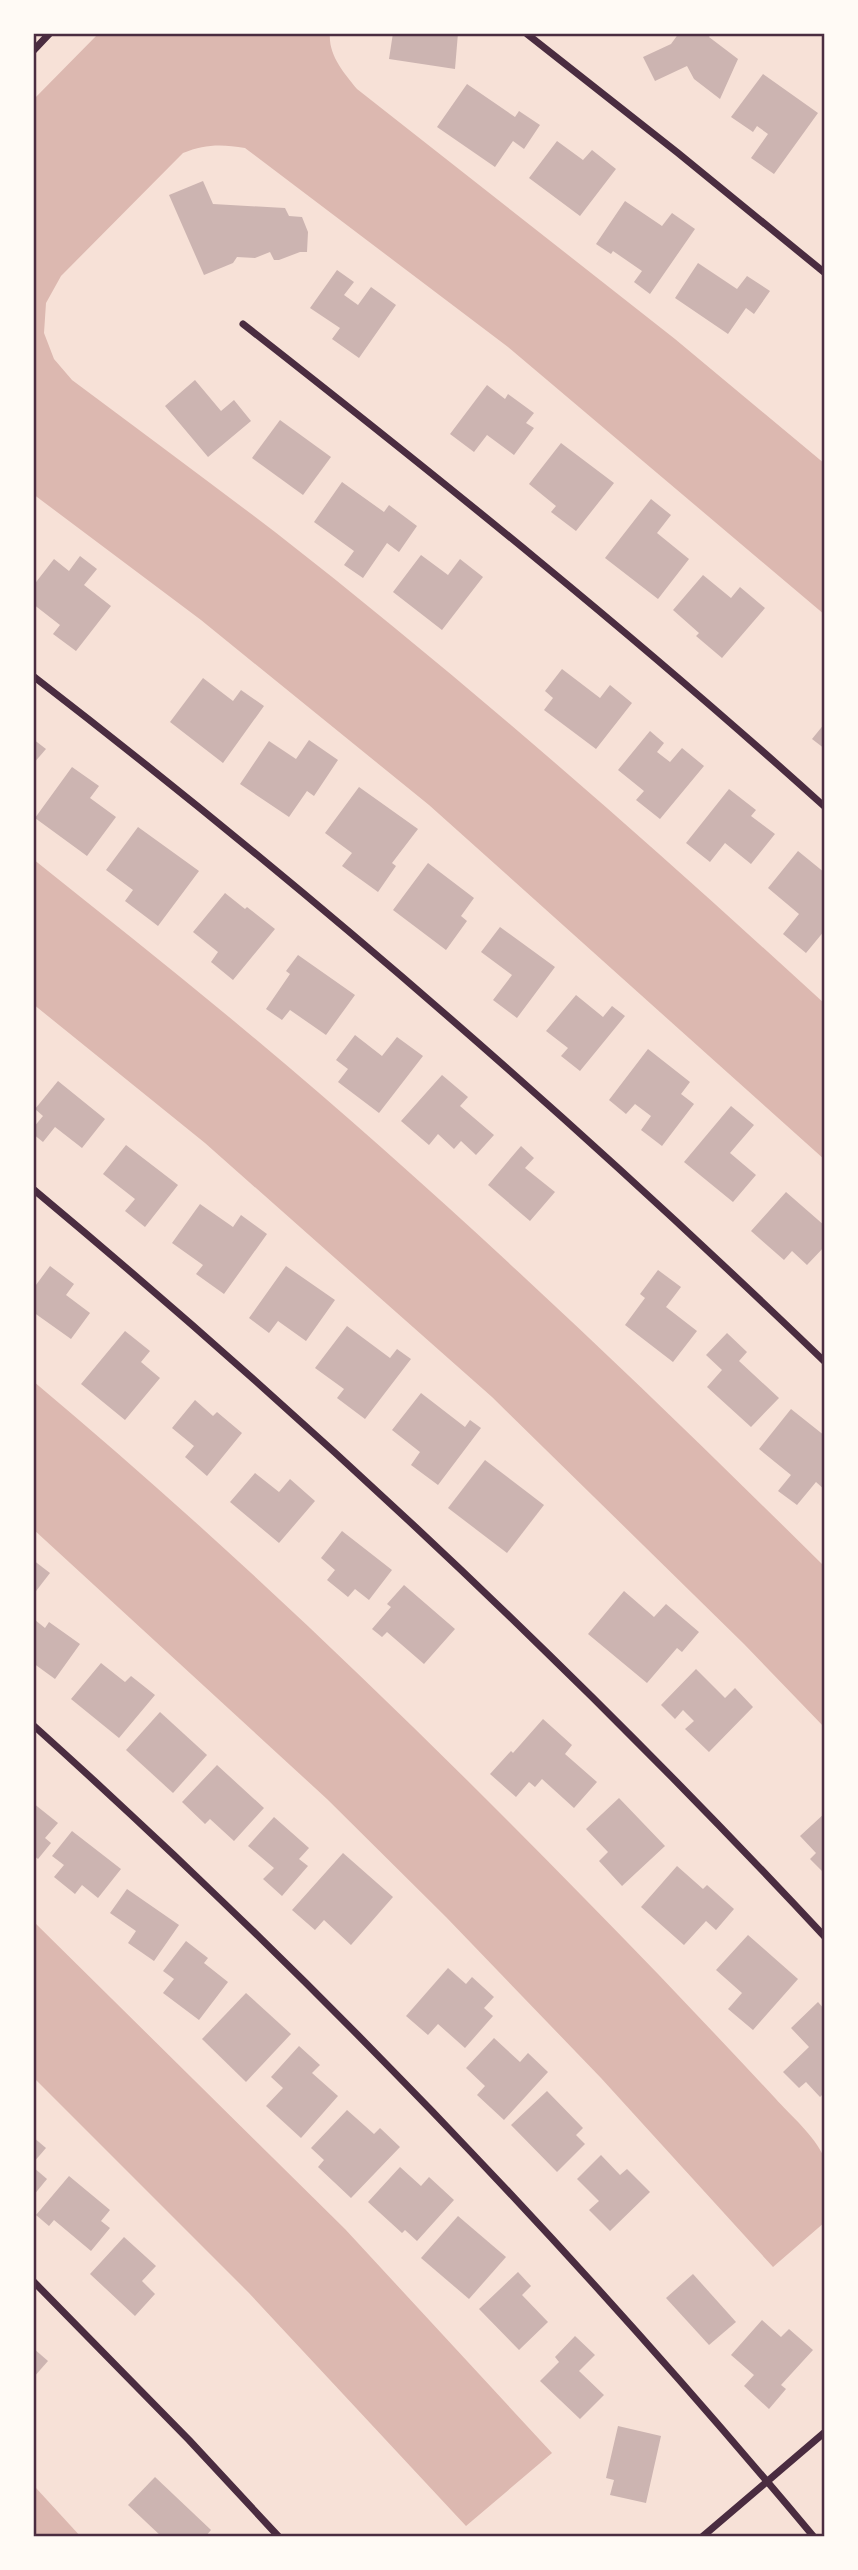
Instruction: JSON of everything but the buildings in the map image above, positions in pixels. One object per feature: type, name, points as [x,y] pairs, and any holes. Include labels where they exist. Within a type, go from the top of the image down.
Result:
[{"type":"street","points":[[33,51],[50,33]]},
{"type":"street","points":[[527,34],[825,273]]},
{"type":"street","points":[[243,324],[536,557],[825,807]]},
{"type":"street","points":[[33,676],[147,764],[389,963],[623,1170],[825,1362]]},
{"type":"street","points":[[33,1189],[238,1364],[458,1566],[661,1766],[825,1937]]},
{"type":"street","points":[[33,1724],[180,1860],[401,2079],[570,2257],[768,2481],[814,2537]]},
{"type":"street","points":[[33,2281],[189,2440],[279,2537]]},
{"type":"street","points":[[702,2537],[825,2432]]},
{"type":"shaded area","points":[[99,33],[330,33],[334,56],[357,89],[675,339],[825,464],[825,615],[508,347],[245,148],[214,146],[183,153],[61,276],[46,303],[44,333],[54,359],[72,380],[275,532],[486,704],[691,882],[825,1004],[825,1160],[429,805],[201,620],[33,494],[33,100]]},
{"type":"shaded area","points":[[33,859],[215,1006],[392,1157],[611,1359],[825,1567],[825,1728],[744,1644],[492,1397],[205,1143],[33,1004]]},
{"type":"shaded area","points":[[33,1381],[195,1522],[353,1669],[583,1897],[802,2126],[824,2157],[825,2222],[773,2267],[601,2078],[446,1917],[327,1799],[33,1529]]},
{"type":"shaded area","points":[[33,1921],[345,2229],[552,2453],[466,2526],[248,2292],[33,2077]]},
{"type":"shaded area","points":[[33,2485],[36,2488],[81,2537],[33,2537]]}]
